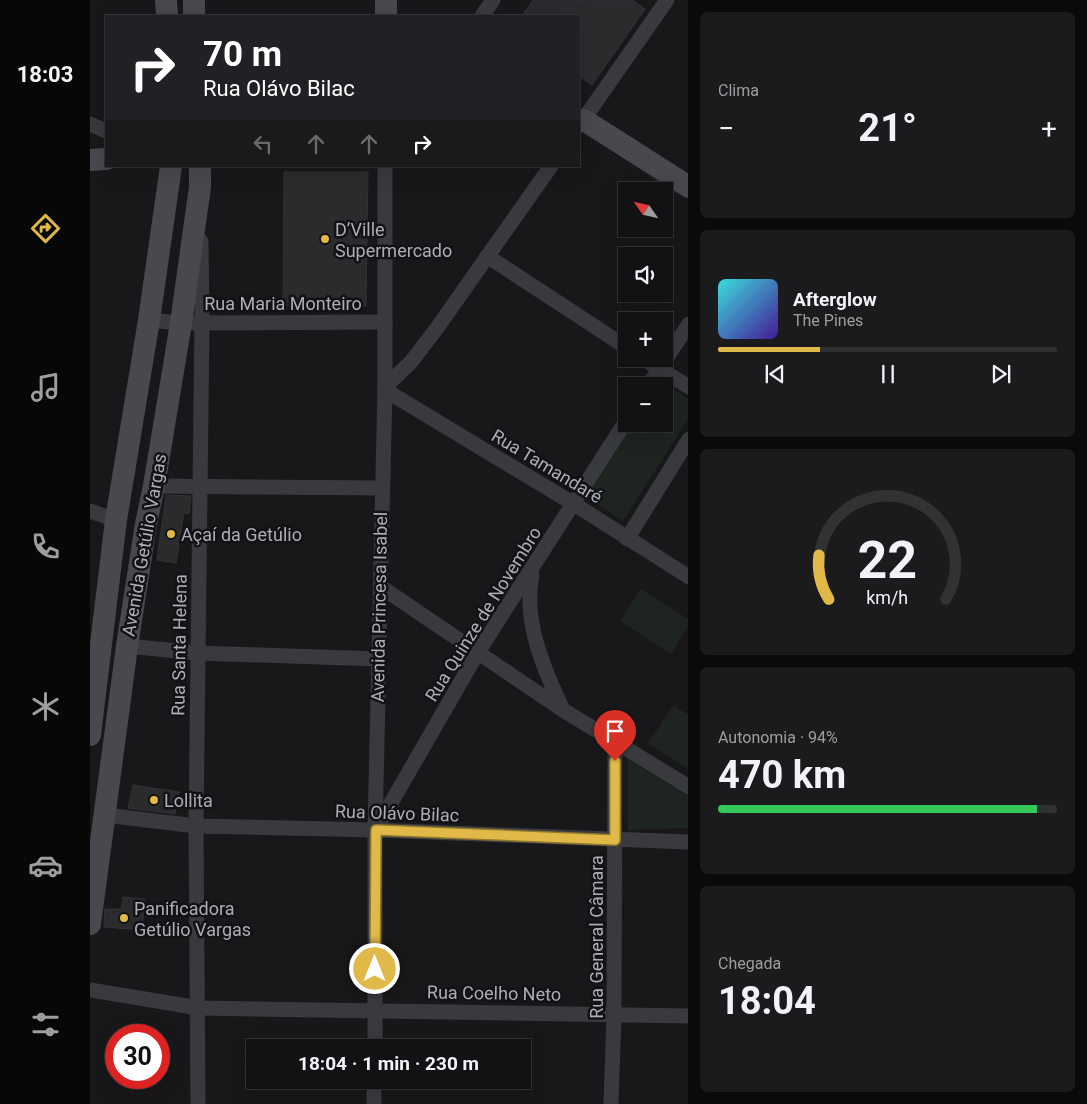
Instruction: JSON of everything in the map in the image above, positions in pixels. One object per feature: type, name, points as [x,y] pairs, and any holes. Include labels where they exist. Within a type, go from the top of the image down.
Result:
[{"type":"main road","points":[[166,0],[167,15]]},
{"type":"main road","points":[[194,0],[194,15]]},
{"type":"main road","points":[[386,0],[386,15]]},
{"type":"main road","points":[[580,122],[688,187]]},
{"type":"main road","points":[[90,160],[105,159]]},
{"type":"main road","name":"Avenida Getúlio Vargas","points":[[90,735],[116,520],[149,320],[171,167]]},
{"type":"main road","name":"Avenida Getúlio Vargas","points":[[90,924],[98,814],[135,593],[154,486],[191,323],[200,177]]},
{"type":"main road","points":[[112,563],[120,565],[129,572],[135,593]]},
{"type":"main road","points":[[90,622],[108,591]]},
{"type":"street","points":[[483,15],[493,0]]},
{"type":"street","points":[[580,122],[667,0]]},
{"type":"street","points":[[90,124],[105,131]]},
{"type":"street","name":"Avenida Princesa Isabel","points":[[375,1039],[378,659],[382,588],[381,488],[385,389],[385,167]]},
{"type":"street","points":[[385,389],[416,355],[549,167]]},
{"type":"street","points":[[487,256],[618,342]]},
{"type":"street","name":"Rua Maria Monteiro","points":[[149,320],[191,323],[385,322]]},
{"type":"street","name":"Rua Santa Helena","points":[[191,323],[200,486],[196,826],[199,1008],[198,1104]]},
{"type":"street","points":[[654,377],[688,324]]},
{"type":"street","points":[[656,367],[688,387]]},
{"type":"street","name":"Rua Tamandaré","points":[[385,389],[574,504],[688,577]]},
{"type":"street","name":"Rua Quinze de Novembro","points":[[376,830],[478,652],[534,569],[619,432]]},
{"type":"street","points":[[627,539],[688,439]]},
{"type":"street","points":[[154,486],[381,488]]},
{"type":"street","points":[[90,511],[116,520]]},
{"type":"street","points":[[534,569],[529,590],[532,624],[538,650],[563,710]]},
{"type":"street","points":[[382,588],[563,710],[688,787]]},
{"type":"street","points":[[127,646],[198,653],[378,659]]},
{"type":"street","name":"Rua General Câmara","points":[[611,1104],[614,1015],[615,741]]},
{"type":"street","name":"Rua Olávo Bilac","points":[[98,814],[196,826],[376,830],[688,842]]},
{"type":"street","name":"Rua Coelho Neto","points":[[90,990],[199,1008],[375,1009],[688,1016]]},
{"type":"street","points":[[374,1089],[374,1104]]},
{"type":"shaded area","points":[[673,389],[688,399],[688,419],[623,521],[586,497],[628,432],[673,432]]},
{"type":"shaded area","points":[[641,589],[688,619],[688,626],[671,654],[620,621]]},
{"type":"shaded area","points":[[674,705],[688,715],[688,769],[648,743]]},
{"type":"shaded area","points":[[628,759],[688,796],[688,828],[628,830]]},
{"type":"building","points":[[533,0],[632,0],[645,9],[592,85],[580,77],[580,15],[523,15]]},
{"type":"building","name":"D’Ville Supermercado","points":[[284,172],[368,172],[366,306],[283,306]]},
{"type":"building","name":"Açaí da Getúlio","points":[[166,495],[191,496],[189,514],[184,513],[176,563],[157,560]]},
{"type":"building","name":"Lollita","points":[[133,785],[179,792],[175,814],[128,808]]},
{"type":"building","name":"Panificadora Getúlio Vargas","points":[[123,897],[145,899],[142,930],[104,927],[105,909],[121,909]]},
{"type":"place","name":"D’Ville Supermercado","points":[[325,239]]},
{"type":"place","name":"Açaí da Getúlio","points":[[171,534]]},
{"type":"place","name":"Lollita","points":[[154,800]]},
{"type":"place","name":"Panificadora Getúlio Vargas","points":[[124,918]]},
{"type":"route","points":[[375,969],[376,830],[615,840],[615,761]]}]
